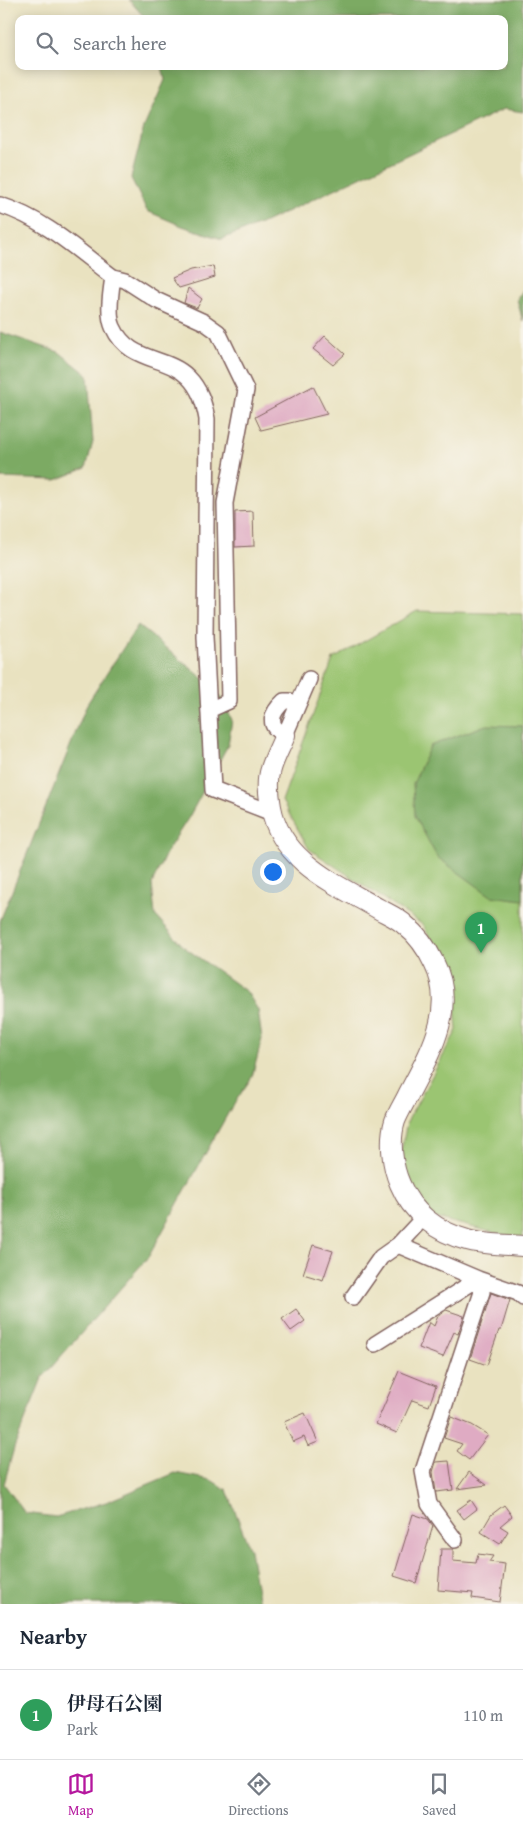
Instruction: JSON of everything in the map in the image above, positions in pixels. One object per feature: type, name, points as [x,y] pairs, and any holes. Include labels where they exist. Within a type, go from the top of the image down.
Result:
[{"type":"street","points":[[0,204],[42,223],[113,277],[125,280],[156,300],[204,322],[218,332],[246,390],[225,503],[229,701],[209,710]]},
{"type":"street","points":[[113,277],[110,302],[112,326],[123,342],[137,354],[175,368],[188,376],[204,402],[207,419],[205,637],[213,790],[272,812]]},
{"type":"street","points":[[309,679],[270,771],[269,795],[278,830],[290,850],[312,870],[404,924],[424,942],[436,966],[444,994],[442,1021],[434,1042],[395,1121],[392,1146],[394,1165],[400,1184],[423,1218],[443,1232],[468,1241],[523,1246]]},
{"type":"street","points":[[353,1297],[381,1257],[398,1245],[423,1218]]},
{"type":"street","points":[[398,1245],[478,1279],[518,1293],[523,1298]]},
{"type":"street","points":[[375,1344],[478,1279]]},
{"type":"street","points":[[455,1540],[429,1504],[424,1471],[482,1292],[478,1279]]},
{"type":"green space","points":[[129,0],[523,0],[523,112],[504,109],[265,222],[222,239],[182,226],[147,211],[131,178],[144,127],[165,80],[163,70],[508,70],[508,15],[142,15]]},
{"type":"green space","points":[[523,290],[523,322],[517,299]]},
{"type":"green space","points":[[0,332],[59,352],[88,375],[93,442],[86,468],[56,480],[0,478]]},
{"type":"green space","points":[[417,611],[523,614],[523,1240],[432,1217],[413,1203],[401,1152],[407,1122],[457,1030],[453,981],[423,925],[309,849],[282,801],[333,659]]},
{"type":"green space","points":[[138,625],[209,683],[222,699],[232,720],[228,745],[189,817],[167,851],[152,884],[155,915],[184,947],[247,992],[258,1010],[262,1039],[252,1077],[231,1108],[149,1256],[42,1378],[14,1448],[4,1484],[25,1513],[56,1517],[106,1502],[175,1473],[211,1480],[227,1490],[250,1550],[259,1604],[0,1604],[0,921],[87,704]]},
{"type":"green space","points":[[486,725],[523,726],[523,900],[491,896],[437,857],[415,816],[413,784],[430,746]]},
{"type":"building","points":[[213,266],[215,277],[179,288],[172,278],[191,270]]},
{"type":"building","points":[[188,288],[202,299],[197,308],[184,303]]},
{"type":"building","points":[[325,336],[345,354],[333,365],[313,349]]},
{"type":"building","points":[[313,386],[327,414],[261,430],[255,417]]},
{"type":"building","points":[[253,511],[254,546],[235,547],[235,512]]},
{"type":"building","points":[[313,1245],[333,1251],[323,1280],[303,1274]]},
{"type":"building","points":[[491,1293],[510,1300],[501,1330],[499,1330],[487,1365],[470,1359]]},
{"type":"building","points":[[296,1309],[305,1321],[291,1331],[282,1319]]},
{"type":"building","points":[[446,1310],[464,1316],[458,1334],[454,1332],[443,1357],[419,1348],[429,1322],[434,1326],[438,1316]]},
{"type":"building","points":[[399,1371],[436,1386],[429,1406],[412,1400],[397,1433],[376,1424]]},
{"type":"building","points":[[305,1413],[318,1442],[308,1446],[304,1437],[293,1442],[284,1422]]},
{"type":"building","points":[[451,1417],[472,1425],[488,1435],[469,1460],[457,1451],[462,1444],[444,1438]]},
{"type":"building","points":[[449,1461],[453,1490],[436,1492],[433,1472],[436,1462]]},
{"type":"building","points":[[469,1472],[487,1485],[457,1489]]},
{"type":"building","points":[[471,1500],[477,1509],[464,1519],[457,1510]]},
{"type":"building","points":[[504,1505],[512,1516],[500,1526],[508,1531],[500,1544],[481,1532],[491,1515]]},
{"type":"building","points":[[413,1514],[428,1519],[433,1526],[416,1583],[394,1576]]},
{"type":"building","points":[[441,1549],[453,1549],[453,1561],[476,1563],[478,1554],[493,1556],[489,1562],[505,1564],[500,1602],[472,1598],[473,1593],[438,1590]]},
{"type":"place","name":"伊母石公園","points":[[481,953]]}]
